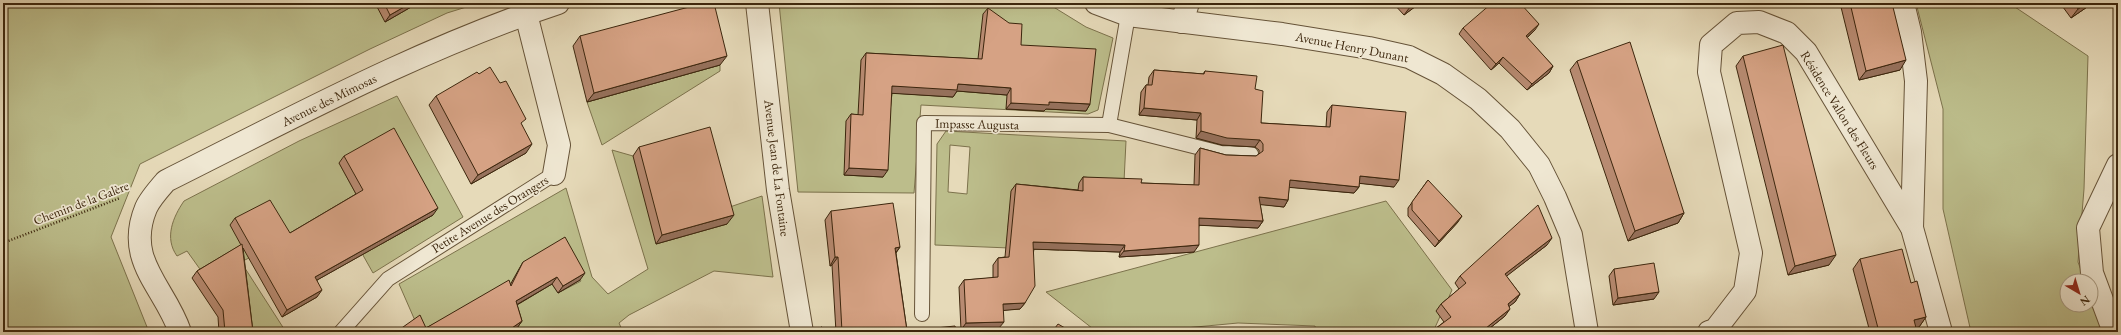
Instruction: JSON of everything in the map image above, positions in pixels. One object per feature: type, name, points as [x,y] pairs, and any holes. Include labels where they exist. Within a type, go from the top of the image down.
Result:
[{"type":"street","name":"Avenue des Mimosas","points":[[180,332],[177,321],[148,272],[138,239],[146,207],[166,181],[372,79],[466,36],[558,3]]},
{"type":"street","name":"Avenue Jean de La Fontaine","points":[[757,3],[778,190],[802,332]]},
{"type":"street","name":"Avenue Henry Dunant","points":[[1096,3],[1128,14],[1185,12],[1409,57],[1443,74],[1478,99],[1510,129],[1534,159],[1555,197],[1571,235],[1588,332]]},
{"type":"street","points":[[1903,3],[1910,32],[1916,81],[1912,228]]},
{"type":"street","name":"Petite Avenue des Orangers","points":[[526,14],[559,145],[554,174]]},
{"type":"street","name":"Résidence Vallon des Fleurs","points":[[1709,332],[1715,330],[1745,291],[1750,253],[1709,72],[1711,45],[1737,23],[1760,22],[1787,33],[1806,52],[1912,228],[1941,332]]},
{"type":"street","points":[[2114,332],[2092,274],[2088,228],[2118,165]]},
{"type":"lane","points":[[1128,14],[1109,125],[1221,153],[1251,154]]},
{"type":"lane","name":"Impasse Augusta","points":[[922,314],[924,123],[1109,125]]},
{"type":"lane","name":"Petite Avenue des Orangers","points":[[341,332],[388,279],[554,174]]},
{"type":"path","name":"Chemin de la Galère","points":[[3,243],[125,196]]},
{"type":"green space","points":[[3,3],[476,4],[447,13],[370,49],[140,164],[111,237],[149,332],[3,332]]},
{"type":"green space","points":[[779,3],[813,3],[814,5],[817,3],[1047,3],[1086,27],[1113,38],[1098,110],[1088,114],[921,105],[914,193],[798,192]]},
{"type":"green space","points":[[1916,3],[2009,3],[2088,56],[2084,189],[2078,262],[2082,273],[2059,273],[2059,313],[2097,313],[2104,332],[1971,332],[1943,209],[1943,109]]},
{"type":"green space","points":[[720,65],[720,71],[602,145],[587,102]]},
{"type":"green space","points":[[397,96],[463,217],[373,273],[337,209],[290,237],[241,262],[286,332],[220,332],[221,302],[248,285],[229,256],[202,272],[187,251],[177,256],[171,242],[172,228],[176,214],[184,201],[299,141]],"holes":[[[339,163],[433,215],[383,243]]]},
{"type":"green space","points":[[946,131],[1126,141],[1121,243],[1061,223],[1059,250],[935,245],[937,144]],"holes":[[[950,145],[970,147],[967,194],[948,192]],[[1012,189],[1027,190],[1008,227]]]},
{"type":"green space","points":[[612,150],[633,156],[724,209],[762,196],[773,277],[714,271],[629,315],[619,323],[623,332],[519,332],[518,330],[511,332],[518,328],[504,287],[420,332],[399,284],[566,188],[592,277],[608,294],[648,269]],"holes":[[[560,245],[581,281],[558,293],[552,284]]]},
{"type":"green space","points":[[1386,201],[1452,290],[1433,332],[1316,332],[1315,326],[1238,323],[1143,332],[1097,332],[1046,292]]},
{"type":"building","points":[[384,3],[411,3],[390,15]]},
{"type":"building","points":[[704,3],[714,3],[727,56],[594,93],[580,36]]},
{"type":"building","points":[[1406,3],[1415,3],[1410,7]]},
{"type":"building","points":[[1492,3],[1520,3],[1539,24],[1526,36],[1553,66],[1532,84],[1503,57],[1496,64],[1463,28]]},
{"type":"building","points":[[1850,3],[1892,3],[1906,60],[1866,71]]},
{"type":"building","points":[[2074,3],[2087,3],[2078,9]]},
{"type":"building","points":[[988,8],[1009,23],[1022,24],[1021,45],[1096,49],[1090,104],[1049,102],[1049,105],[1011,103],[1011,88],[958,84],[957,90],[892,86],[888,170],[849,168],[851,114],[863,115],[866,53],[982,59]]},
{"type":"building","points":[[1630,42],[1684,213],[1635,231],[1577,61]]},
{"type":"building","points":[[1783,45],[1836,255],[1795,266],[1743,56]]},
{"type":"building","points":[[490,67],[500,83],[506,81],[526,119],[521,123],[532,144],[478,175],[436,96],[477,72],[479,74]]},
{"type":"building","points":[[1154,70],[1204,74],[1205,71],[1257,76],[1255,89],[1263,91],[1261,123],[1330,127],[1332,105],[1406,112],[1399,180],[1360,176],[1359,187],[1290,180],[1288,200],[1259,197],[1263,221],[1199,218],[1199,245],[1124,251],[1125,245],[1033,242],[1035,286],[1025,303],[1003,304],[1004,322],[966,323],[964,280],[998,277],[998,258],[1009,257],[1016,184],[1083,191],[1083,177],[1142,179],[1141,183],[1199,185],[1200,148],[1226,155],[1256,156],[1263,151],[1263,144],[1260,140],[1227,138],[1201,131],[1201,113],[1144,108],[1146,85],[1152,85]]},
{"type":"building","points":[[710,127],[734,215],[662,235],[639,147]]},
{"type":"building","points":[[394,128],[438,208],[315,277],[322,290],[287,310],[235,218],[270,200],[290,233],[363,190],[344,156]]},
{"type":"building","points":[[1428,180],[1462,216],[1439,241],[1412,210],[1412,202]]},
{"type":"building","points":[[893,203],[900,247],[895,248],[907,331],[955,326],[957,332],[842,332],[838,257],[835,257],[831,211]]},
{"type":"building","points":[[1538,205],[1552,238],[1505,274],[1520,294],[1508,304],[1510,309],[1481,332],[1431,332],[1451,317],[1441,304],[1466,283],[1460,276]]},
{"type":"building","points":[[565,237],[585,273],[563,286],[557,277],[516,301],[522,321],[506,332],[396,332],[420,315],[426,328],[509,280],[511,286],[523,262]]},
{"type":"building","points":[[242,244],[253,332],[225,332],[223,310],[197,271]]},
{"type":"building","points":[[1902,249],[1911,283],[1917,281],[1926,317],[1914,320],[1917,332],[1879,332],[1860,259]]},
{"type":"building","points":[[1654,263],[1659,292],[1618,298],[1614,269]]},
{"type":"building","points":[[1058,324],[1072,332],[1052,332]]},
{"type":"building","points":[[821,327],[833,332],[821,332]]},
{"type":"building","points":[[669,328],[751,328],[751,332],[669,332]]}]
